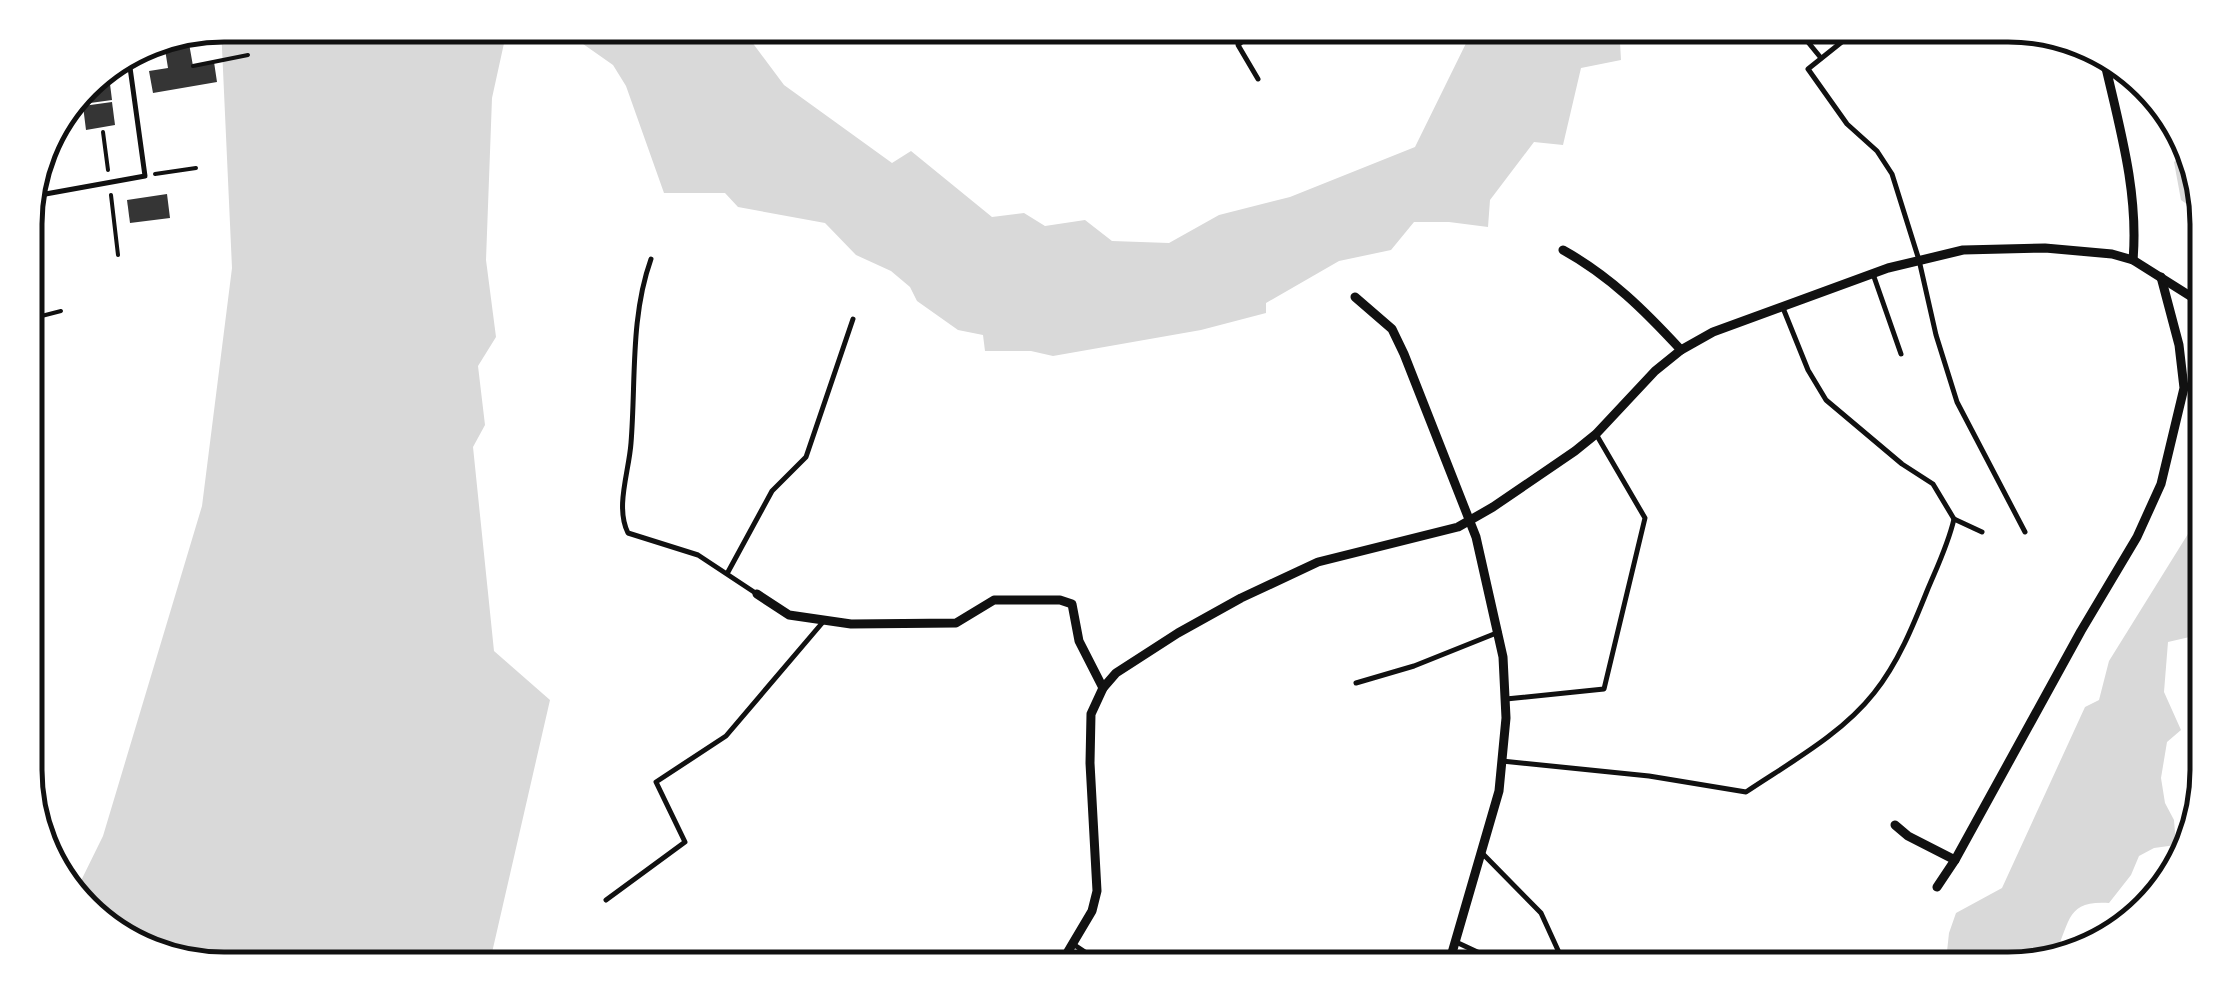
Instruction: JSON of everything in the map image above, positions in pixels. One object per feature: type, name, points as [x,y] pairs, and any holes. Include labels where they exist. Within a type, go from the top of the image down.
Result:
[{"type":"street","points":[[2107,73],[2132,190],[2136,229],[2133,260]]},
{"type":"street","points":[[1068,952],[1092,911],[1097,891],[1092,714],[1104,688],[1132,660],[1241,598],[1318,562],[1439,532],[1470,519],[1537,478],[1596,434],[1655,371],[1681,350],[1713,332],[1873,274],[1963,250],[2080,249],[2133,260],[2190,294]]},
{"type":"street","points":[[1563,250],[1590,264],[1618,286],[1681,350]]},
{"type":"street","points":[[1937,887],[2080,631],[2138,537],[2161,484],[2184,388],[2179,345],[2161,277]]},
{"type":"street","points":[[1355,296],[1392,330],[1404,354],[1470,519],[1499,632],[1505,700],[1498,791],[1453,952]]},
{"type":"street","points":[[757,594],[790,615],[823,622],[901,625],[956,623],[994,600],[1060,600],[1072,604],[1078,640],[1104,688]]},
{"type":"street","points":[[1896,825],[1908,836],[1955,860]]},
{"type":"lane","points":[[1241,42],[1238,45],[1258,78]]},
{"type":"lane","points":[[1808,42],[1821,58]]},
{"type":"lane","points":[[1841,42],[1808,69],[1847,124],[1865,137],[1892,174],[1920,260],[1936,335],[1957,402],[2025,532]]},
{"type":"lane","points":[[45,193],[145,176],[130,69]]},
{"type":"lane","points":[[651,260],[640,290],[632,378],[632,442],[621,520],[628,534],[698,555],[757,594]]},
{"type":"lane","points":[[1873,274],[1900,354]]},
{"type":"lane","points":[[1782,306],[1808,370],[1826,400],[1902,464],[1933,484],[1954,519],[1982,532]]},
{"type":"lane","points":[[728,572],[772,491],[806,457],[853,319]]},
{"type":"lane","points":[[1505,700],[1604,689],[1646,518],[1596,434]]},
{"type":"lane","points":[[1502,761],[1648,776],[1746,792],[1825,738],[1872,696],[1893,666],[1916,618],[1954,519]]},
{"type":"lane","points":[[606,900],[685,842],[656,782],[726,736],[823,622]]},
{"type":"lane","points":[[1356,683],[1414,666],[1499,632]]},
{"type":"lane","points":[[1482,853],[1541,914],[1559,952]]},
{"type":"lane","points":[[1456,942],[1477,952]]},
{"type":"lane","points":[[1073,944],[1085,952]]},
{"type":"path","points":[[193,66],[248,55]]},
{"type":"path","points":[[145,176],[196,168]]},
{"type":"path","points":[[43,316],[60,311]]},
{"type":"shaded area","points":[[222,42],[504,42],[492,98],[486,260],[496,337],[478,366],[485,425],[473,447],[494,651],[550,700],[492,952],[189,949],[133,928],[81,882],[103,836],[202,506],[232,268]]},
{"type":"shaded area","points":[[580,42],[752,42],[784,85],[892,163],[911,151],[992,217],[1024,213],[1045,226],[1085,220],[1112,241],[1169,243],[1219,215],[1290,197],[1415,147],[1467,42],[1620,42],[1621,60],[1581,68],[1563,145],[1534,142],[1490,200],[1488,227],[1414,222],[1391,250],[1339,261],[1266,303],[1266,313],[1201,330],[1053,356],[1031,351],[985,351],[983,335],[958,330],[917,301],[910,287],[891,271],[856,255],[825,223],[738,207],[725,193],[664,193],[626,86],[613,65]]},
{"type":"shaded area","points":[[2177,159],[2188,205],[2181,200],[2174,162]]},
{"type":"shaded area","points":[[2190,531],[2190,637],[2168,642],[2164,692],[2181,730],[2167,742],[2161,778],[2165,803],[2174,820],[2173,845],[2154,848],[2139,856],[2131,875],[2109,903],[2094,903],[2076,910],[2059,945],[2019,952],[1947,952],[1956,913],[2002,888],[2085,707],[2099,700],[2109,661]]},
{"type":"building","points":[[190,46],[193,66],[214,62],[217,82],[153,93],[149,71],[168,68],[165,52]]},
{"type":"building","points":[[110,83],[112,100],[89,103]]},
{"type":"building","points":[[112,102],[115,125],[86,130],[83,110],[87,105]]},
{"type":"building","points":[[167,194],[170,218],[130,223],[127,200]]}]
